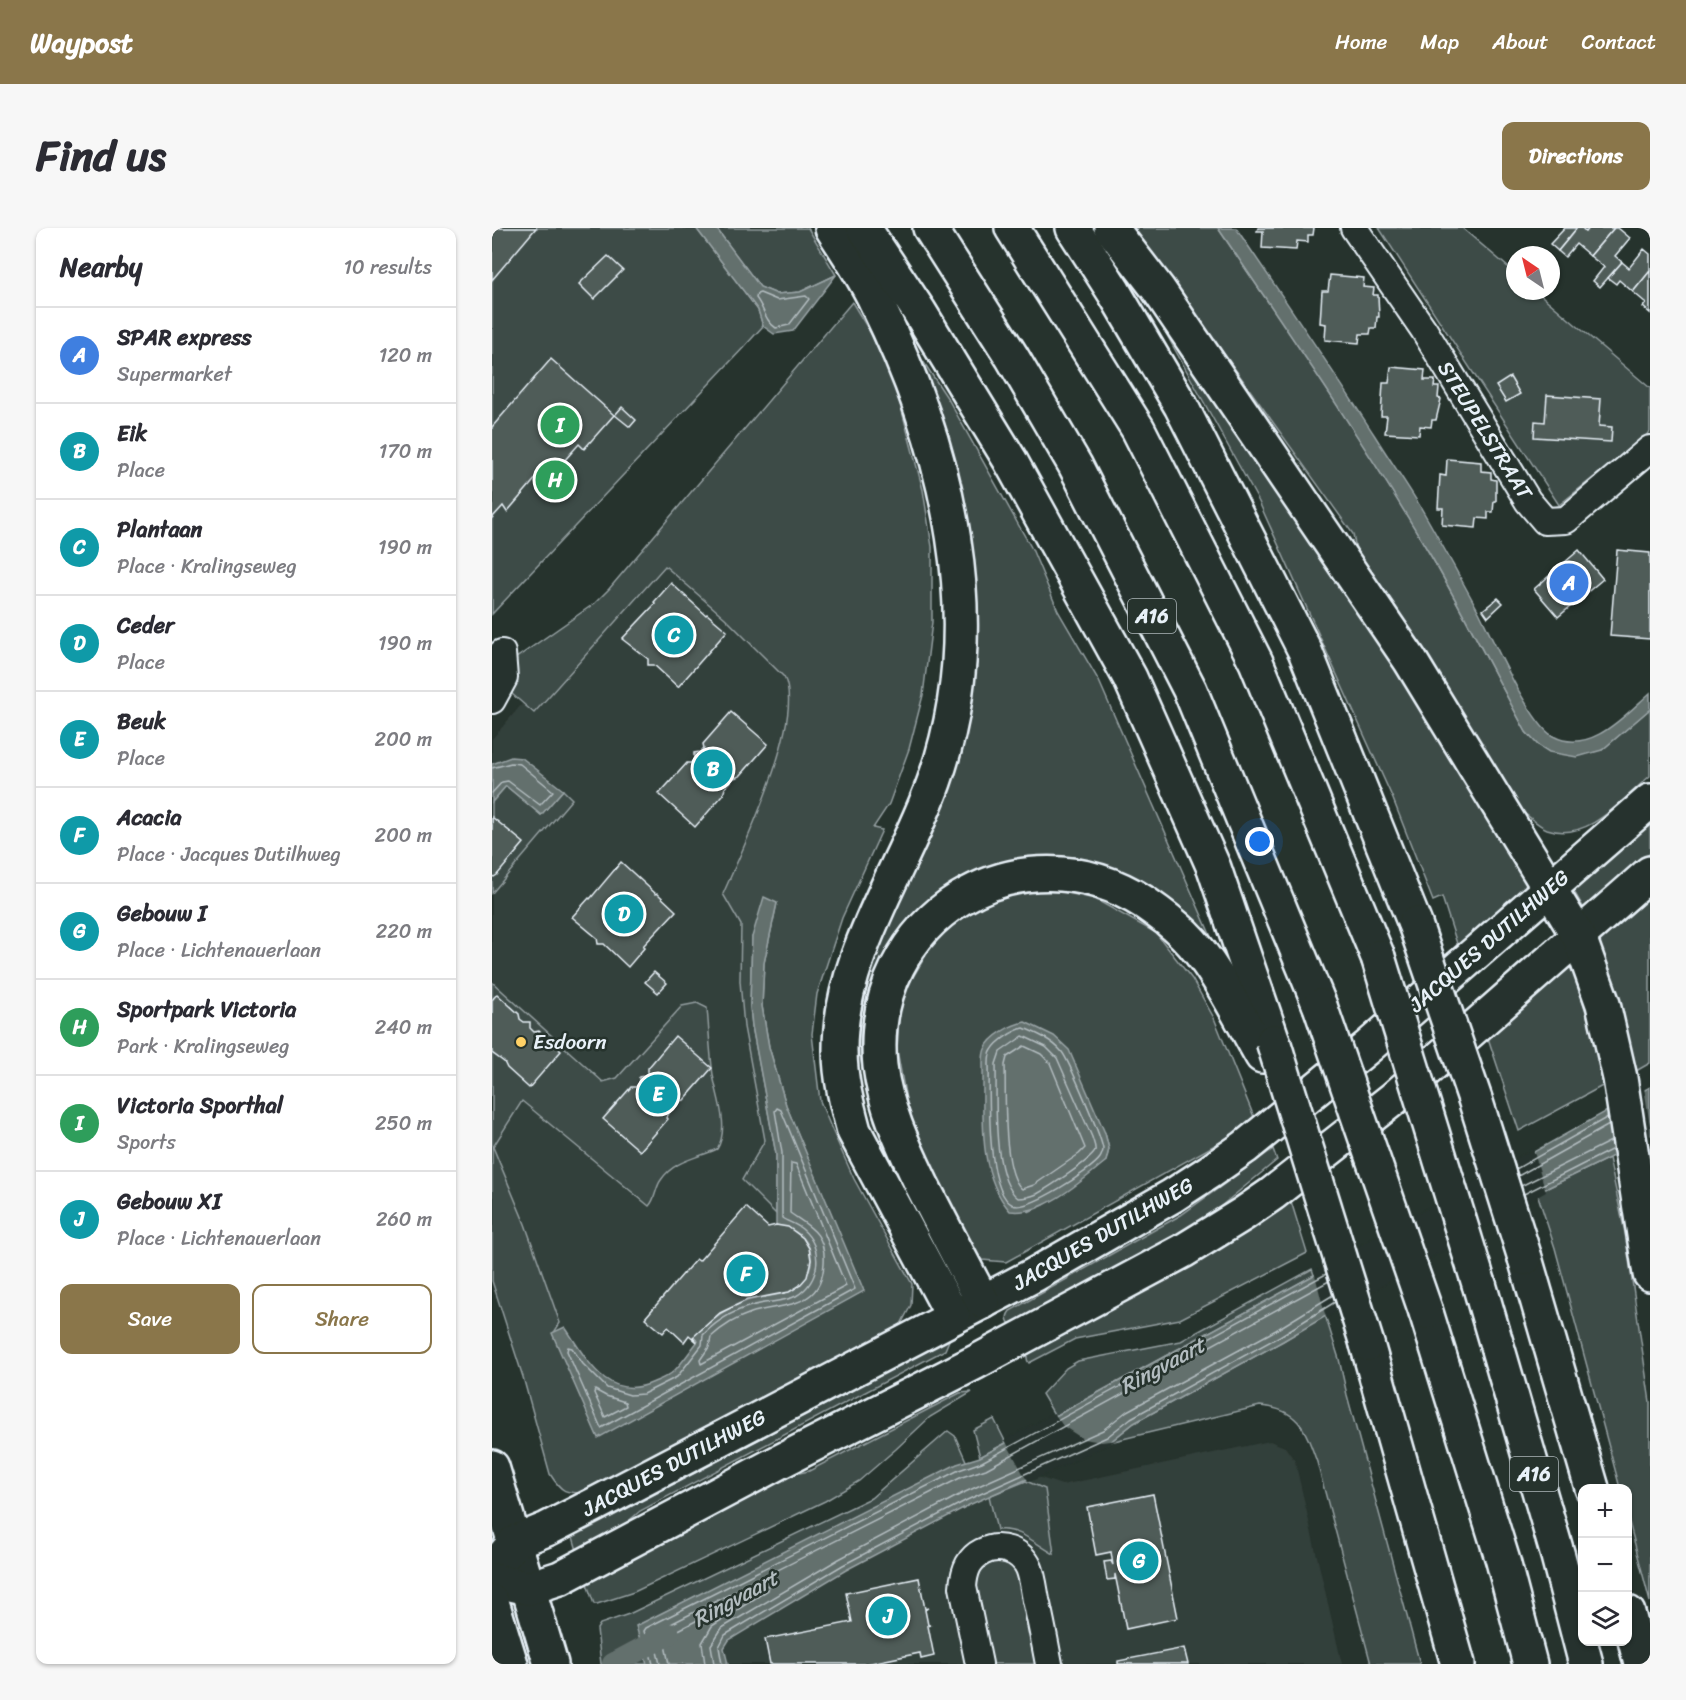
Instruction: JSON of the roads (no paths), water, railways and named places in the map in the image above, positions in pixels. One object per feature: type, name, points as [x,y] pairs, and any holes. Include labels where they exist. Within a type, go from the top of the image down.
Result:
[{"type":"main road","name":"A16","points":[[1012,228],[1138,429],[1256,662],[1378,957],[1479,1284],[1586,1664]]},
{"type":"main road","name":"A16","points":[[1073,228],[1114,292],[1181,406],[1305,651],[1415,924],[1526,1258],[1591,1484]]},
{"type":"main road","points":[[1111,228],[1171,308],[1410,660],[1579,937],[1603,1004],[1620,1078],[1650,1274]]},
{"type":"main road","name":"A16","points":[[845,231],[906,291],[1010,460],[1130,678],[1214,868],[1267,1049],[1301,1127],[1367,1344],[1458,1664]]},
{"type":"main road","name":"A16","points":[[845,231],[920,401],[945,489],[954,536],[960,656],[957,686],[946,742],[934,782],[913,835],[859,954],[846,998],[840,1051],[845,1100],[854,1131],[953,1316]]},
{"type":"main road","name":"A16","points":[[937,238],[1012,357],[1075,465],[1190,690],[1320,1006],[1426,1312],[1503,1561],[1530,1664]]},
{"type":"main road","name":"JACQUES DUTILHWEG","points":[[492,1570],[515,1542],[594,1505],[983,1302],[1172,1196],[1245,1147],[1369,1046],[1650,801]]},
{"type":"main road","points":[[492,1580],[529,1588],[560,1578],[779,1462],[988,1356],[1183,1251],[1272,1194],[1393,1100],[1650,873]]},
{"type":"main road","name":"A16","points":[[983,1302],[901,1140],[888,1103],[880,1065],[880,1016],[886,992],[910,945],[926,925],[945,908],[970,891],[999,881],[1033,874],[1086,878],[1114,887],[1164,916],[1185,935],[1207,962],[1267,1049]]},
{"type":"main road","points":[[983,1302],[988,1356]]},
{"type":"main road","points":[[953,1316],[988,1356]]},
{"type":"main road","points":[[492,1467],[551,1664]]},
{"type":"main road","points":[[492,1602],[511,1664]]},
{"type":"main road","points":[[1632,1629],[1641,1664]]},
{"type":"street","name":"STEUPELSTRAAT","points":[[1354,228],[1424,330],[1528,501],[1545,521],[1566,520],[1650,449]]},
{"type":"street","points":[[492,700],[504,678],[502,653]]},
{"type":"street","points":[[979,1664],[963,1587],[964,1576],[973,1558],[991,1548],[1000,1548],[1017,1554],[1028,1567],[1049,1664]]},
{"type":"water","points":[[696,228],[716,228],[760,287],[777,294],[800,292],[836,275],[793,331],[774,334],[763,326],[758,310]]},
{"type":"water","points":[[1218,228],[1236,228],[1358,410],[1424,513],[1479,612],[1523,699],[1544,729],[1553,736],[1567,741],[1580,741],[1593,737],[1618,722],[1650,693],[1650,709],[1602,750],[1577,757],[1549,752],[1538,745],[1526,732],[1455,599],[1406,514],[1327,390]]},
{"type":"water","points":[[511,757],[522,758],[563,790],[541,815],[506,786],[492,802],[492,764]]},
{"type":"water","points":[[764,897],[777,903],[764,963],[762,1006],[769,1047],[786,1105],[864,1291],[598,1438],[552,1333],[565,1327],[600,1375],[611,1383],[624,1387],[638,1387],[662,1379],[674,1371],[698,1341],[693,1337],[718,1316],[747,1301],[783,1293],[799,1286],[810,1267],[811,1253],[803,1238],[791,1230],[776,1225],[776,1154],[750,1006],[752,937]]},
{"type":"water","points":[[1025,1022],[1054,1036],[1069,1050],[1105,1133],[1109,1149],[1106,1161],[1086,1178],[1049,1203],[1023,1211],[1010,1211],[999,1195],[987,1160],[983,1122],[983,1056],[988,1044],[996,1035]]},
{"type":"water","name":"Ringvaart","points":[[1650,1087],[1650,1135],[1537,1193],[1283,1341],[1134,1423],[1110,1442],[969,1505],[846,1570],[729,1640],[724,1648],[728,1664],[647,1664],[636,1626],[957,1464],[980,1457],[1314,1275]]},
{"type":"waterway","points":[[613,1664],[669,1634]]},
{"type":"place","name":"Victoria Sporthal","points":[[560,425]]},
{"type":"place","name":"Sportpark Victoria","points":[[555,480]]},
{"type":"place","name":"SPAR express","points":[[1569,583]]},
{"type":"place","name":"Plantaan","points":[[674,635]]},
{"type":"place","name":"Eik","points":[[713,769]]},
{"type":"place","name":"Ceder","points":[[624,914]]},
{"type":"place","name":"Esdoorn","points":[[521,1042]]},
{"type":"place","name":"Beuk","points":[[658,1094]]},
{"type":"place","name":"Acacia","points":[[746,1274]]},
{"type":"place","name":"Gebouw I","points":[[1139,1561]]},
{"type":"place","name":"Gebouw XI","points":[[888,1616]]}]
